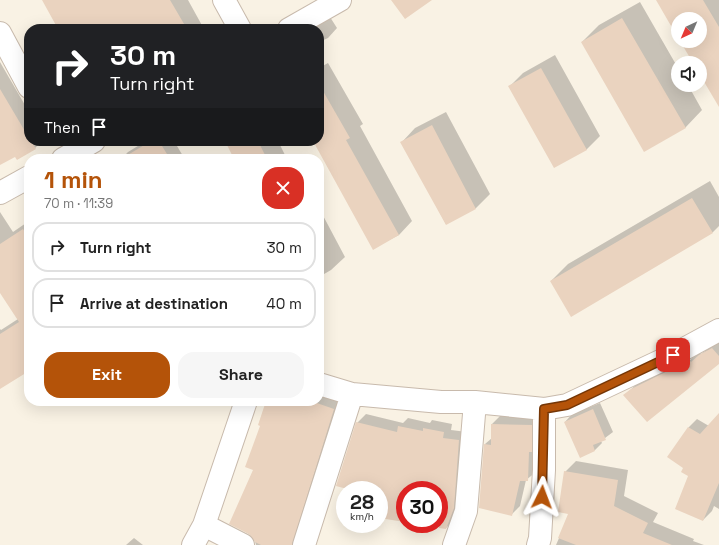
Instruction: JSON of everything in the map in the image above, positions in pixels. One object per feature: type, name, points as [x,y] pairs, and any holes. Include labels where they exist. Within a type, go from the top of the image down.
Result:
[{"type":"street","points":[[224,0],[237,24]]},
{"type":"street","points":[[298,24],[340,0]]},
{"type":"street","points":[[0,33],[24,78]]},
{"type":"street","points":[[63,154],[82,146]]},
{"type":"street","points":[[0,193],[24,180]]},
{"type":"street","points":[[324,386],[352,394],[441,402],[475,402],[544,409],[567,405],[715,337]]},
{"type":"street","points":[[304,545],[352,394]]},
{"type":"street","points":[[454,545],[466,511],[475,402]]},
{"type":"street","points":[[193,545],[204,525],[244,406]]},
{"type":"street","points":[[544,409],[544,542]]},
{"type":"street","points":[[204,525],[243,545]]},
{"type":"building","points":[[42,0],[170,0],[184,24],[55,24]]},
{"type":"building","points":[[391,0],[432,0],[405,19]]},
{"type":"building","points":[[656,0],[703,0],[719,27],[719,107],[707,87],[707,56],[689,56],[684,48],[707,48],[707,12],[671,12],[671,26]]},
{"type":"building","points":[[622,18],[686,128],[644,152],[581,42]]},
{"type":"building","points":[[541,68],[587,150],[554,168],[508,86]]},
{"type":"building","points":[[0,89],[24,130],[24,146],[34,146],[36,149],[27,154],[24,154],[24,156],[17,160],[15,157],[0,165]]},
{"type":"building","points":[[324,93],[350,138],[346,140],[399,235],[373,250],[324,161],[324,154],[320,154],[316,146],[324,146]]},
{"type":"building","points":[[432,125],[476,209],[446,225],[400,142]]},
{"type":"building","points":[[143,146],[162,146],[167,154],[129,154]]},
{"type":"building","points":[[228,146],[260,146],[264,154],[232,154]]},
{"type":"building","points":[[692,198],[713,233],[571,317],[550,281]]},
{"type":"building","points":[[23,229],[24,374],[0,389],[0,334],[19,322],[0,293],[0,244]]},
{"type":"building","points":[[712,348],[719,356],[719,364],[647,422],[623,395],[631,389],[676,367],[678,370],[689,360],[691,362],[699,355]]},
{"type":"building","points":[[264,406],[324,406],[334,409],[292,545],[261,545],[255,542],[249,534],[229,524],[253,470],[245,467],[260,426],[258,425]]},
{"type":"building","points":[[593,409],[606,440],[593,445],[595,451],[580,458],[564,422]]},
{"type":"building","points":[[719,413],[719,483],[703,521],[675,509],[688,476],[681,472],[683,468],[667,457],[688,427],[700,434]]},
{"type":"building","points":[[356,422],[397,432],[398,426],[423,431],[423,428],[444,432],[443,438],[459,440],[454,508],[448,524],[448,481],[396,481],[396,521],[388,519],[388,481],[338,481]]},
{"type":"building","points":[[491,424],[532,425],[532,452],[529,452],[528,481],[520,481],[512,516],[479,508],[484,444],[491,445]]},
{"type":"building","points":[[564,471],[618,480],[614,506],[648,523],[643,533],[672,545],[576,545],[558,538],[568,514],[558,512]]},
{"type":"route","points":[[542,497],[544,470],[544,409],[567,405],[673,355]]}]
